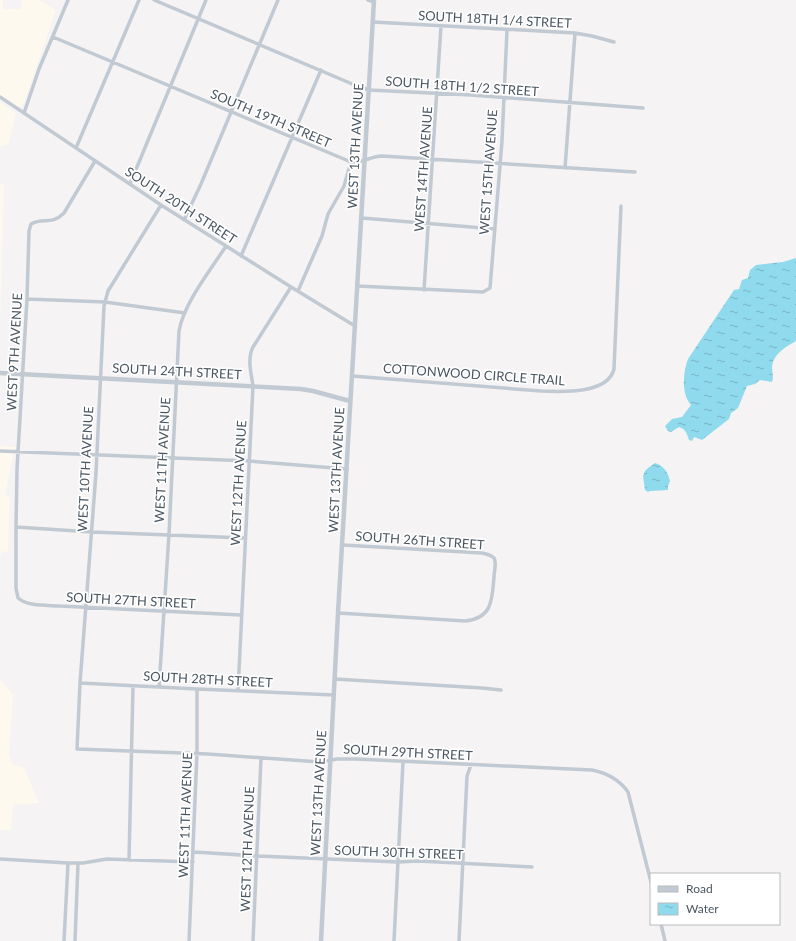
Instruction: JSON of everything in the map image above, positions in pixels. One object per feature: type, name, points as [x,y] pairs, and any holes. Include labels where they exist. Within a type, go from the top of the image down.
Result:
[{"type":"street","points":[[24,112],[34,82],[68,0]]},
{"type":"street","points":[[76,148],[139,0]]},
{"type":"street","name":"SOUTH 18TH 1/2 STREET","points":[[154,0],[369,90],[643,108]]},
{"type":"street","points":[[130,184],[206,0]]},
{"type":"street","points":[[184,220],[201,184],[278,0]]},
{"type":"street","points":[[368,0],[374,1]]},
{"type":"street","name":"WEST 13TH AVENUE","points":[[322,941],[338,614],[357,286],[366,160],[374,1]]},
{"type":"street","name":"SOUTH 18TH 1/4 STREET","points":[[373,22],[575,33],[614,42]]},
{"type":"street","name":"WEST 14TH AVENUE","points":[[424,290],[434,160],[441,26]]},
{"type":"street","name":"WEST 15TH AVENUE","points":[[424,290],[483,292],[491,286],[500,164],[507,30]]},
{"type":"street","points":[[564,168],[575,33]]},
{"type":"street","name":"SOUTH 19TH STREET","points":[[53,37],[231,113],[355,163],[375,156],[382,156],[635,172]]},
{"type":"street","points":[[241,256],[321,70]]},
{"type":"street","name":"SOUTH 20TH STREET","points":[[0,97],[184,220],[355,326]]},
{"type":"street","name":"WEST 9TH AVENUE","points":[[21,601],[18,598],[16,588],[16,527],[29,231],[31,224],[52,221],[64,213],[95,161]]},
{"type":"street","points":[[298,291],[322,236],[328,214],[344,186],[351,162]]},
{"type":"street","name":"WEST 10TH AVENUE","points":[[77,749],[80,683],[97,456],[105,302],[112,283],[161,205]]},
{"type":"street","name":"COTTONWOOD CIRCLE TRAIL","points":[[352,376],[556,392],[597,387],[605,383],[611,378],[614,369],[621,206]]},
{"type":"street","points":[[362,218],[495,229]]},
{"type":"street","name":"WEST 11TH AVENUE","points":[[159,687],[179,331],[185,313],[226,246]]},
{"type":"street","points":[[357,286],[424,290]]},
{"type":"street","name":"WEST 12TH AVENUE","points":[[238,691],[253,386],[249,360],[250,352],[291,287]]},
{"type":"street","points":[[27,299],[105,302],[185,313]]},
{"type":"street","name":"SOUTH 24TH STREET","points":[[0,373],[253,386],[313,391],[350,401]]},
{"type":"street","points":[[0,451],[249,461],[347,469]]},
{"type":"street","points":[[16,527],[92,532],[245,538]]},
{"type":"street","name":"SOUTH 26TH STREET","points":[[338,614],[472,620],[480,617],[486,612],[492,601],[495,562],[492,556],[482,553],[343,545]]},
{"type":"street","name":"SOUTH 27TH STREET","points":[[21,601],[30,604],[86,608],[241,615]]},
{"type":"street","points":[[335,678],[501,690]]},
{"type":"street","name":"SOUTH 28TH STREET","points":[[80,683],[198,690],[334,695]]},
{"type":"street","points":[[129,860],[133,686]]},
{"type":"street","name":"WEST 11TH AVENUE","points":[[189,941],[194,852],[198,690]]},
{"type":"street","name":"SOUTH 29TH STREET","points":[[77,749],[197,753],[320,762],[337,759],[356,759],[595,771],[610,776],[622,783],[628,792],[650,878]]},
{"type":"street","name":"WEST 12TH AVENUE","points":[[254,941],[261,758]]},
{"type":"street","points":[[394,941],[403,762]]},
{"type":"street","points":[[459,941],[467,776],[471,765]]},
{"type":"street","name":"SOUTH 30TH STREET","points":[[194,852],[532,867]]},
{"type":"street","points":[[0,859],[68,862],[107,859],[193,862]]},
{"type":"street","points":[[64,941],[68,862]]},
{"type":"street","points":[[75,941],[78,862]]},
{"type":"street","points":[[661,925],[665,941]]},
{"type":"shaded area","points":[[0,0],[3,0],[3,9],[20,9],[22,0],[39,0],[56,10],[24,103],[21,107],[18,107],[0,95]]},
{"type":"shaded area","points":[[0,102],[16,113],[8,145],[0,147]]},
{"type":"shaded area","points":[[0,183],[4,184],[0,323]]},
{"type":"shaded area","points":[[0,446],[15,447],[5,495],[10,497],[8,551],[2,552],[0,556]]},
{"type":"shaded area","points":[[0,678],[13,695],[9,752],[12,764],[24,767],[39,803],[13,805],[11,830],[0,830]]},
{"type":"water","points":[[796,258],[796,341],[775,357],[772,366],[772,382],[760,380],[755,384],[747,386],[738,408],[731,413],[729,419],[702,440],[694,437],[692,441],[689,440],[685,430],[679,427],[671,432],[668,431],[665,426],[672,419],[682,417],[691,405],[684,389],[684,376],[688,359],[734,290],[739,289],[742,280],[748,278],[750,270],[756,265],[783,262]]},
{"type":"water","points":[[655,463],[663,468],[668,475],[670,481],[668,490],[648,492],[645,490],[643,476],[645,471]]}]
